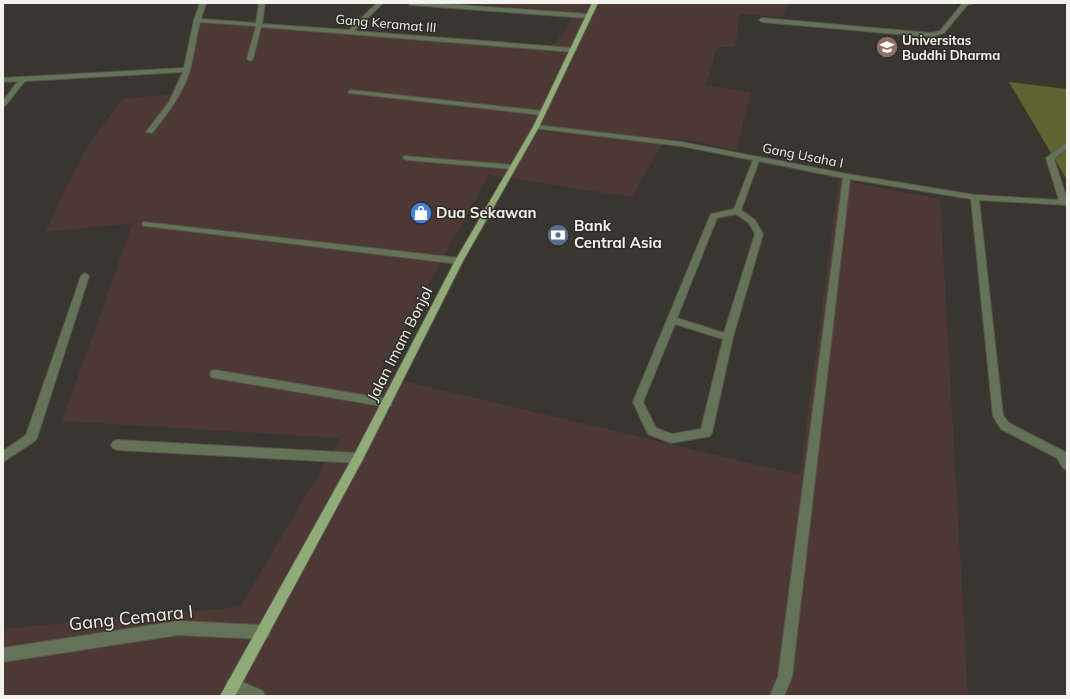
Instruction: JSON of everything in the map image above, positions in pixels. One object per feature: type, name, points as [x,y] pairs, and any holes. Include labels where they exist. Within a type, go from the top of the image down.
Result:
[{"type":"main road","name":"Jalan Imam Bonjol","points":[[230,691],[358,458],[460,261],[536,127],[595,3]]},
{"type":"street","points":[[150,132],[173,100],[187,70],[197,20],[203,3]]},
{"type":"street","points":[[250,58],[259,24],[262,3]]},
{"type":"street","points":[[350,31],[380,3]]},
{"type":"street","points":[[410,3],[588,16]]},
{"type":"street","points":[[762,20],[931,35],[942,32],[964,4],[972,3]]},
{"type":"street","name":"Gang Keramat III","points":[[197,20],[350,31],[573,50]]},
{"type":"street","points":[[3,80],[187,70]]},
{"type":"street","points":[[3,105],[24,78]]},
{"type":"street","points":[[351,92],[542,113]]},
{"type":"street","name":"Gang Usaha I","points":[[536,127],[681,144],[847,176],[975,197],[1066,202]]},
{"type":"street","points":[[1066,202],[1050,158],[1067,144]]},
{"type":"street","points":[[407,158],[512,167]]},
{"type":"street","points":[[737,211],[757,158]]},
{"type":"street","points":[[777,696],[785,677],[847,176]]},
{"type":"street","points":[[975,197],[998,416],[1005,426],[1061,455],[1067,465]]},
{"type":"street","points":[[737,211],[752,222],[758,234],[728,337],[706,433],[671,439],[652,430],[638,402],[714,216],[737,211]]},
{"type":"street","points":[[146,224],[460,261]]},
{"type":"street","points":[[3,457],[31,438],[86,276]]},
{"type":"street","points":[[671,320],[728,337]]},
{"type":"street","points":[[215,374],[387,403]]},
{"type":"street","points":[[117,446],[358,458]]},
{"type":"street","name":"Gang Cemara I","points":[[3,655],[178,628],[263,632]]},
{"type":"street","points":[[230,691],[258,696]]},
{"type":"shaded area","points":[[458,3],[790,3],[783,17],[740,14],[735,47],[717,47],[706,85],[751,93],[736,150],[691,140],[665,139],[632,197],[489,175],[378,375],[800,475],[839,180],[940,199],[968,696],[3,696],[3,629],[240,607],[340,438],[62,421],[133,223],[46,232],[67,185],[88,146],[122,99],[173,94],[201,22],[255,23],[553,47],[576,12]]},
{"type":"green space","points":[[1009,82],[1067,89],[1067,180]]},
{"type":"place","name":"Universitas Buddhi Dharma","points":[[887,47]]},
{"type":"place","name":"Dua Sekawan","points":[[421,213]]},
{"type":"place","name":"Bank Central Asia","points":[[558,235]]}]
